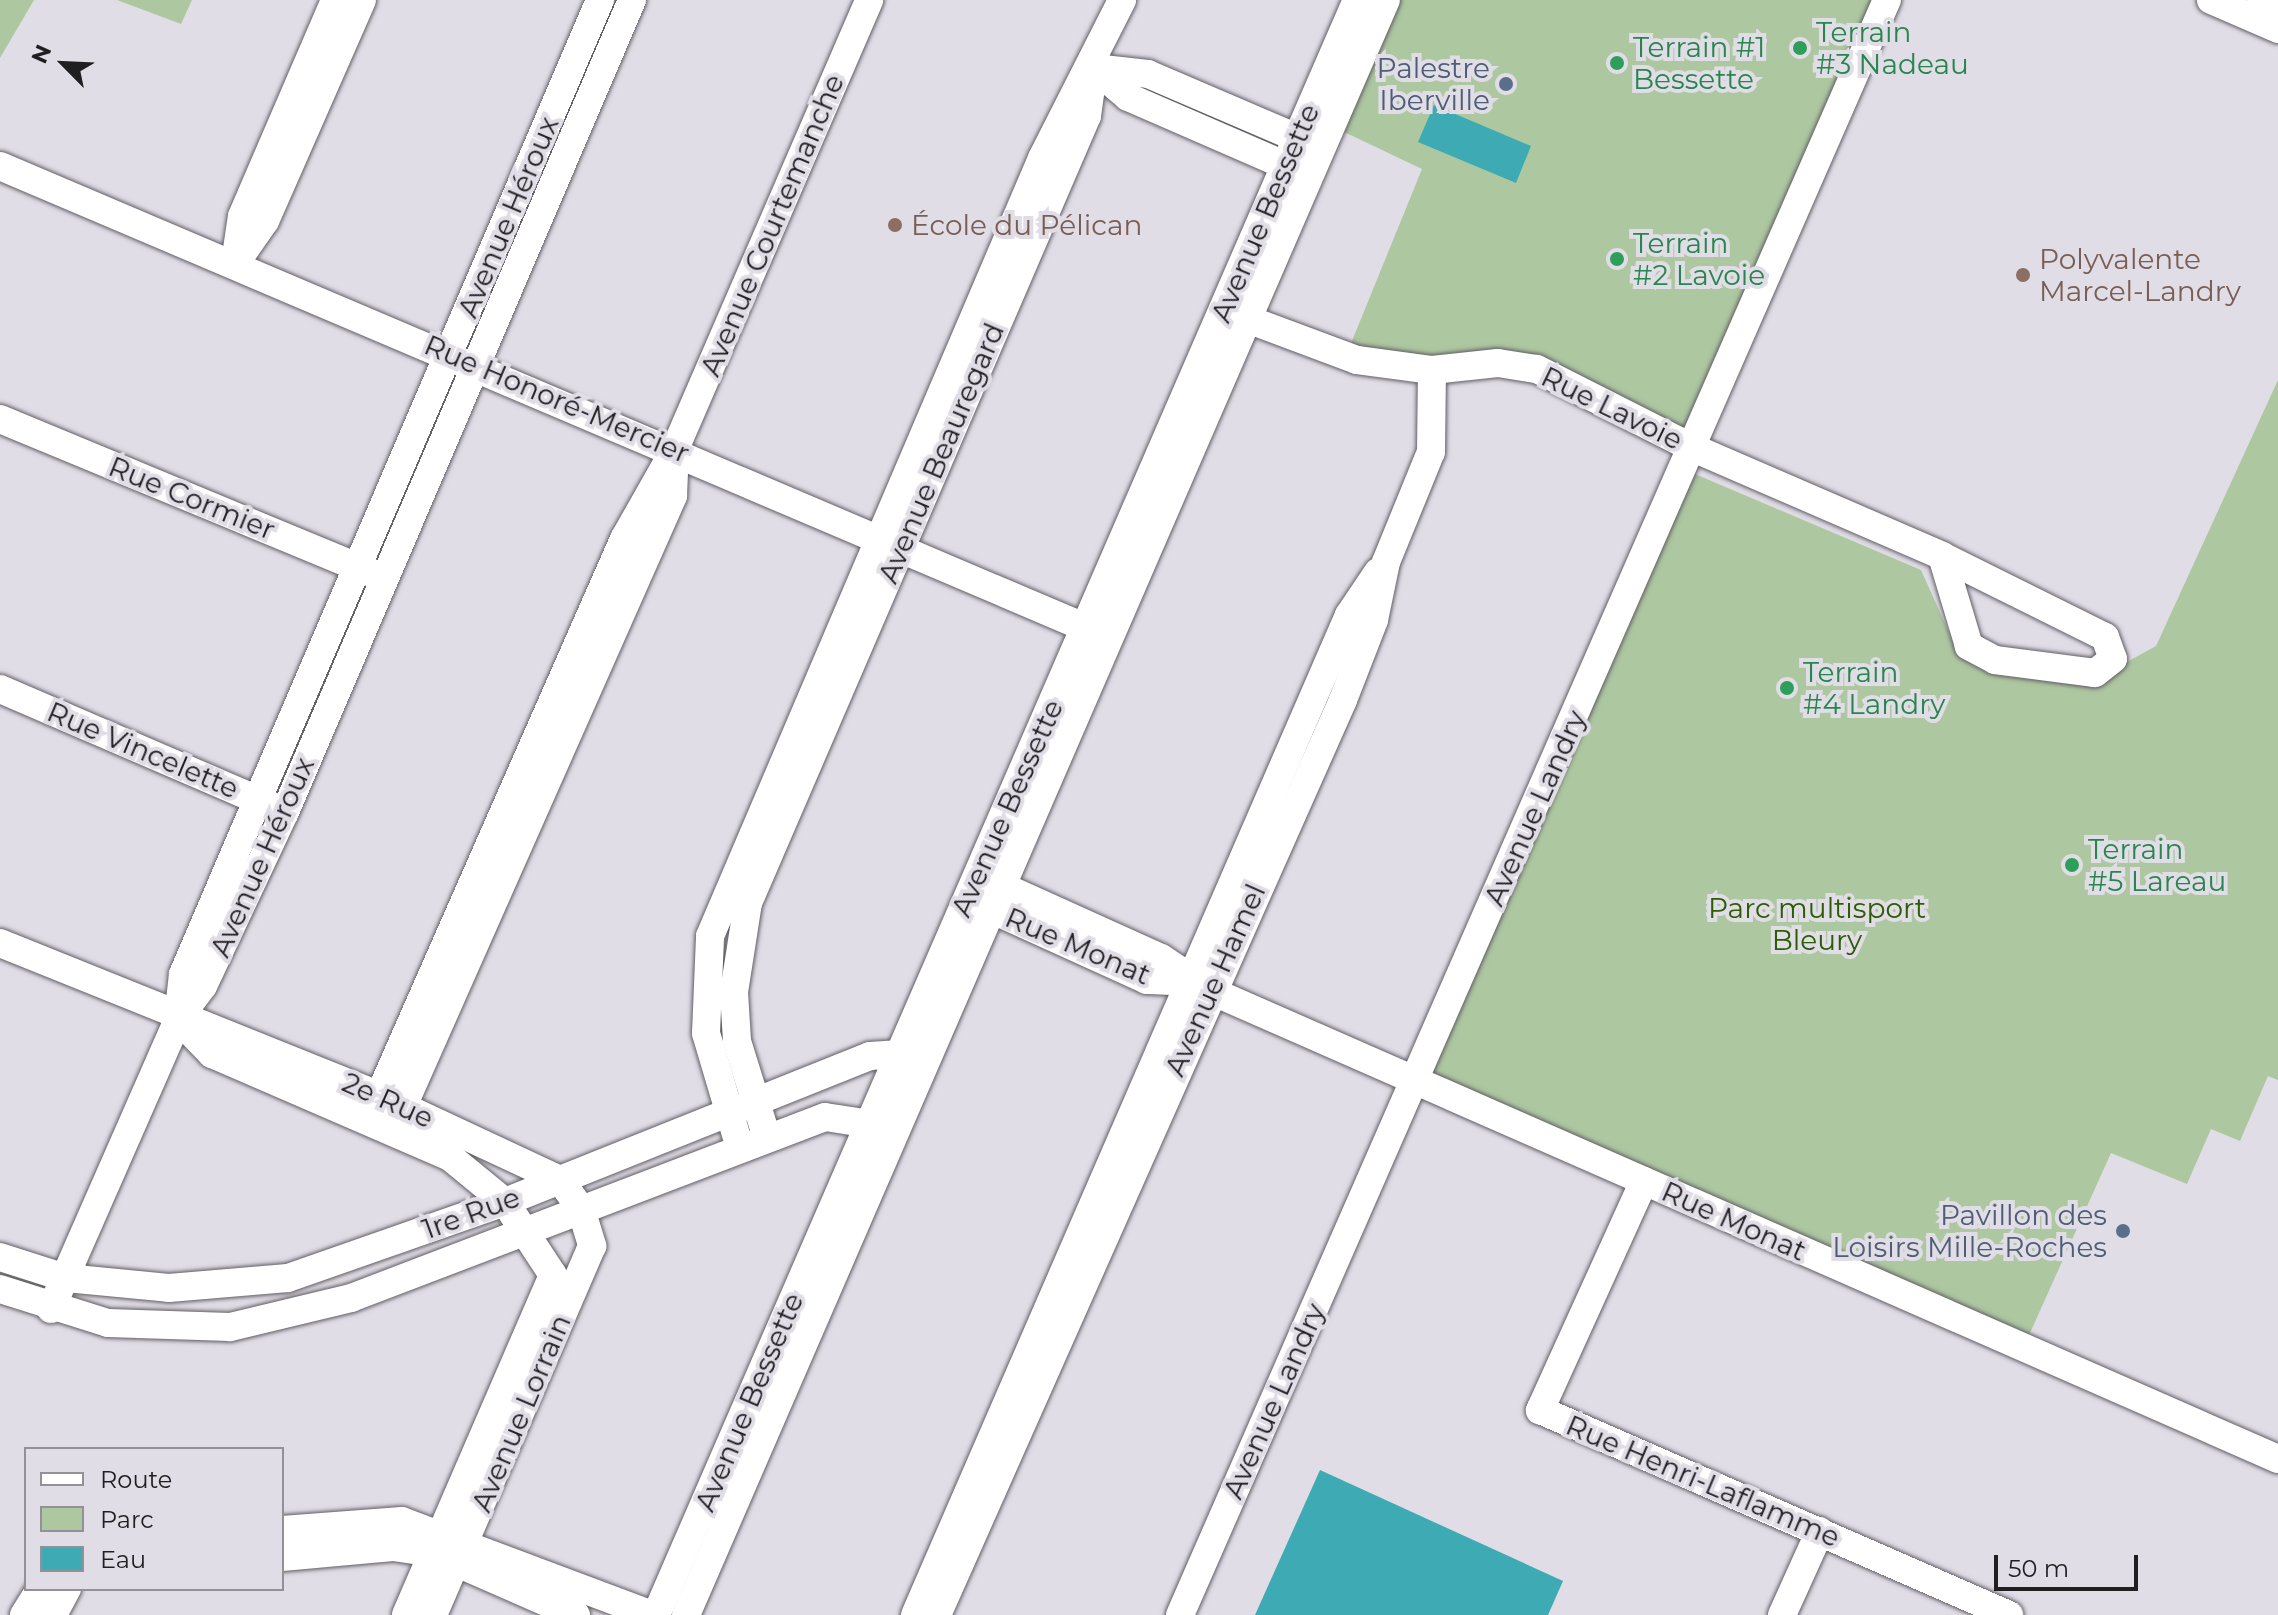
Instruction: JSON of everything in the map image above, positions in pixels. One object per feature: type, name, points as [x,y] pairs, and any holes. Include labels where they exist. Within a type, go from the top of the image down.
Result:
[{"type":"street","points":[[299,114],[335,0]]},
{"type":"street","points":[[235,264],[242,216],[362,0]]},
{"type":"street","name":"Avenue Héroux","points":[[462,359],[632,0]]},
{"type":"street","name":"Avenue Courtemanche","points":[[380,1127],[539,765],[673,496],[675,449],[869,0]]},
{"type":"street","name":"Avenue Beauregard","points":[[740,1148],[726,1112],[706,1033],[710,936],[767,829],[888,542],[1042,158],[1094,68],[1122,0]]},
{"type":"street","name":"Avenue Bessette","points":[[686,1615],[769,1389],[1236,315],[1286,165],[1357,0]]},
{"type":"street","name":"Avenue Bessette","points":[[1236,315],[1312,177],[1386,0]]},
{"type":"street","name":"Avenue Landry","points":[[1180,1615],[1887,0]]},
{"type":"street","points":[[2261,0],[2278,7]]},
{"type":"street","points":[[2225,3],[2278,29]]},
{"type":"street","name":"Avenue Héroux","points":[[51,1309],[178,1019],[203,986],[285,812],[324,684],[462,359],[596,10],[620,29]]},
{"type":"street","points":[[1094,68],[1148,74],[1324,149]]},
{"type":"street","points":[[1094,68],[1128,97],[1312,177]]},
{"type":"street","name":"Rue Honoré-Mercier","points":[[0,166],[675,449],[1098,633]]},
{"type":"street","name":"Rue Lavoie","points":[[1236,315],[1357,360],[1432,370],[1498,363],[1537,369],[1693,448],[1942,556],[2105,637],[2113,659],[2095,673],[1995,660],[1969,646],[1942,556]]},
{"type":"street","name":"Avenue Hamel","points":[[915,1615],[1023,1390],[1200,986],[1343,700],[1374,620],[1386,562],[1431,452],[1432,370]]},
{"type":"street","name":"Rue Cormier","points":[[0,419],[371,573]]},
{"type":"street","name":"Avenue Héroux","points":[[178,1019],[183,974],[259,800],[324,684]]},
{"type":"street","name":"Rue Vincelette","points":[[0,689],[285,812]]},
{"type":"street","name":"Avenue Beauregard","points":[[767,829],[748,903],[734,992],[737,1041],[767,1138]]},
{"type":"street","name":"Rue Monat","points":[[984,892],[1147,980],[1200,986],[2278,1459]]},
{"type":"street","name":"2e Rue","points":[[0,943],[178,1019],[224,1028],[392,1101],[560,1180],[581,1209]]},
{"type":"street","name":"2e Rue","points":[[178,1019],[212,1054],[450,1157],[505,1202],[526,1231]]},
{"type":"street","name":"1re Rue","points":[[0,1257],[66,1278],[169,1288],[288,1278],[505,1202],[753,1100],[870,1056],[914,1053]]},
{"type":"street","name":"1re Rue","points":[[0,1289],[51,1309],[108,1323],[230,1327],[351,1298],[825,1117],[883,1126]]},
{"type":"street","name":"Rue Henri-Laflamme","points":[[1644,1181],[1540,1410],[2009,1615]]},
{"type":"street","name":"Avenue Lorrain","points":[[406,1615],[450,1547],[592,1246],[581,1209]]},
{"type":"street","name":"Avenue Lorrain","points":[[433,1615],[450,1547],[553,1275],[526,1231]]},
{"type":"street","name":"Avenue Bessette","points":[[654,1615],[769,1389]]},
{"type":"street","name":"Avenue Hamel","points":[[937,1615],[1023,1390]]},
{"type":"street","points":[[284,1530],[402,1521],[576,1615]]},
{"type":"street","points":[[1782,1615],[1820,1531]]},
{"type":"street","points":[[284,1557],[393,1547],[450,1547],[654,1615]]},
{"type":"street","points":[[24,1615],[39,1591]]},
{"type":"street","points":[[53,1615],[66,1591]]},
{"type":"green space","points":[[0,0],[34,0],[0,58]]},
{"type":"green space","points":[[117,0],[192,0],[181,24]]},
{"type":"green space","points":[[1394,0],[1886,0],[1691,432],[1543,370],[1343,363],[1422,169],[1342,131]]},
{"type":"green space","name":"Parc multisport Bleury","points":[[2278,380],[2278,1080],[2268,1076],[2240,1141],[2211,1129],[2187,1184],[2111,1153],[2025,1344],[1412,1078],[1676,466],[1921,570],[1956,648],[1974,665],[2085,685],[2156,646]]},
{"type":"water","points":[[1434,105],[1531,146],[1516,183],[1418,142]]},
{"type":"water","points":[[1320,1470],[1563,1581],[1548,1615],[1255,1615]]},
{"type":"place","name":"Terrain #3 Nadeau","points":[[1800,48]]},
{"type":"place","name":"Terrain #1 Bessette","points":[[1617,63]]},
{"type":"place","name":"Palestre Iberville","points":[[1506,84]]},
{"type":"place","name":"École du Pélican","points":[[895,225]]},
{"type":"place","name":"Terrain #2 Lavoie","points":[[1617,259]]},
{"type":"place","name":"Polyvalente Marcel-Landry","points":[[2023,275]]},
{"type":"place","name":"Terrain #4 Landry","points":[[1787,688]]},
{"type":"place","name":"Terrain #5 Lareau","points":[[2072,865]]},
{"type":"place","name":"Pavillon des Loisirs Mille-Roches","points":[[2123,1231]]}]
